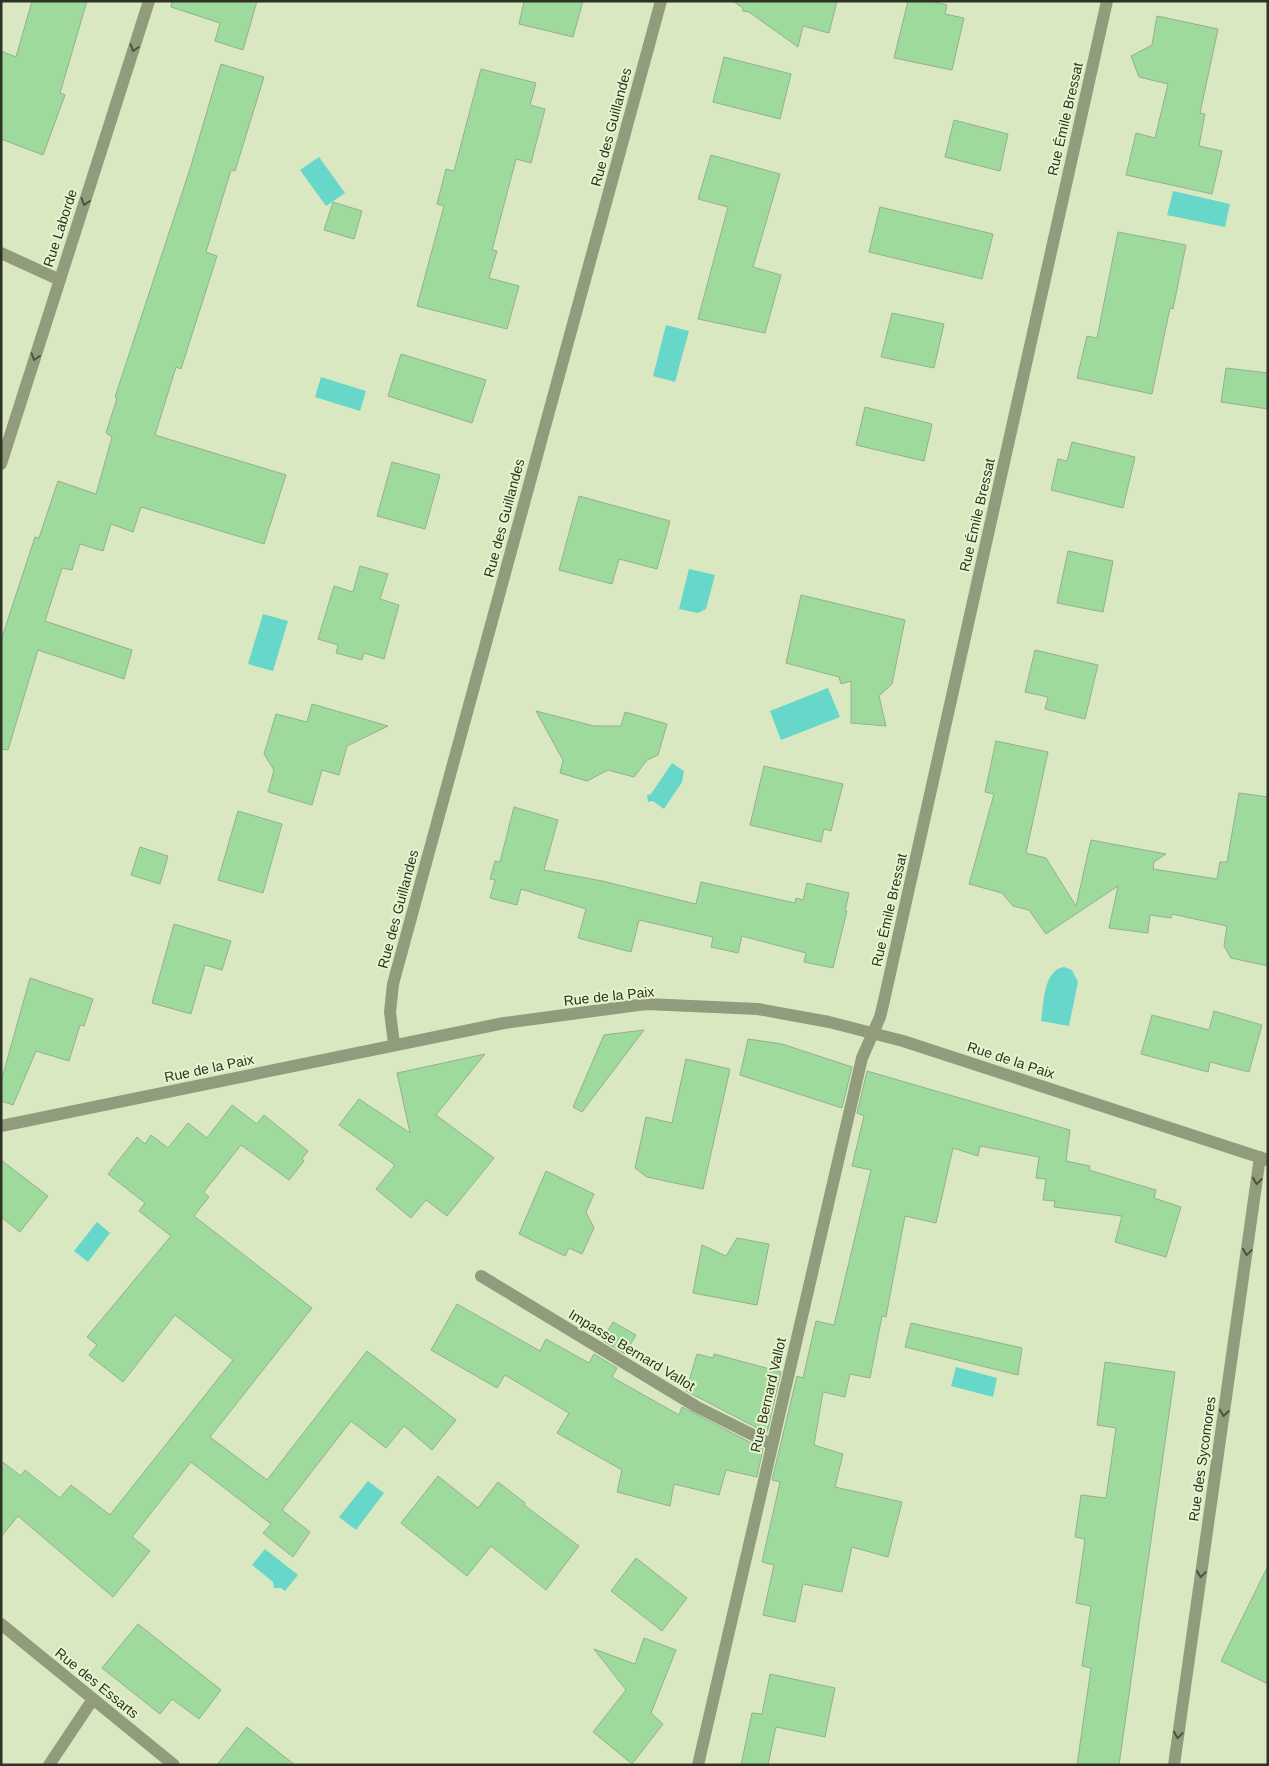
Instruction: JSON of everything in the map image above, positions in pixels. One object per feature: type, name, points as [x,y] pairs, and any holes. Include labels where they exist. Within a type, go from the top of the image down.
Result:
[{"type":"street","name":"Rue Laborde","points":[[1,464],[149,1]]},
{"type":"street","name":"Rue des Guillandes","points":[[394,1044],[390,1012],[393,984],[661,1]]},
{"type":"street","name":"Rue Émile Bressat","points":[[872,1033],[883,1005],[1106,2]]},
{"type":"street","points":[[1,252],[60,280]]},
{"type":"street","name":"Rue de la Paix","points":[[1,1126],[504,1023],[646,1004],[758,1009],[872,1033],[903,1041],[1264,1158]]},
{"type":"street","name":"Rue Bernard Vallot","points":[[698,1765],[862,1058],[872,1033]]},
{"type":"street","name":"Rue des Sycomores","points":[[1174,1765],[1264,1158]]},
{"type":"street","name":"Impasse Bernard Vallot","points":[[481,1276],[697,1406],[771,1444]]},
{"type":"street","name":"Rue des Essarts","points":[[1,1624],[174,1765]]},
{"type":"street","points":[[49,1765],[93,1699]]},
{"type":"water","points":[[319,157],[345,193],[326,206],[300,170]]},
{"type":"water","points":[[1173,191],[1230,204],[1225,227],[1167,215]]},
{"type":"water","points":[[666,325],[689,331],[675,382],[653,376]]},
{"type":"water","points":[[321,377],[366,391],[360,411],[315,397]]},
{"type":"water","points":[[689,569],[715,575],[706,609],[698,613],[679,609]]},
{"type":"water","points":[[263,614],[288,621],[273,671],[248,664]]},
{"type":"water","points":[[828,688],[840,717],[781,740],[770,711]]},
{"type":"water","points":[[672,763],[684,771],[682,782],[664,809],[653,801],[648,802],[647,795],[651,794]]},
{"type":"water","points":[[1064,967],[1072,970],[1078,982],[1069,1026],[1041,1021],[1048,981],[1057,969]]},
{"type":"water","points":[[97,1222],[110,1233],[88,1262],[74,1251]]},
{"type":"water","points":[[956,1367],[997,1378],[993,1397],[951,1386]]},
{"type":"water","points":[[368,1481],[384,1493],[356,1530],[339,1517]]},
{"type":"water","points":[[265,1549],[298,1575],[285,1591],[281,1588],[274,1588],[273,1582],[252,1565]]},
{"type":"building","points":[[32,1],[87,1],[60,93],[65,95],[43,155],[1,139],[1,51],[16,57]]},
{"type":"building","points":[[172,1],[257,1],[243,50],[215,41],[220,23],[171,7]]},
{"type":"building","points":[[524,1],[583,1],[573,37],[519,24]]},
{"type":"building","points":[[733,1],[837,1],[829,33],[803,26],[798,47],[749,12],[743,11],[743,8]]},
{"type":"building","points":[[908,1],[930,1],[947,5],[945,14],[964,18],[952,70],[894,58]]},
{"type":"building","points":[[1157,16],[1218,29],[1200,113],[1205,114],[1199,146],[1222,151],[1212,194],[1126,175],[1136,133],[1155,138],[1168,84],[1139,77],[1131,56],[1152,45]]},
{"type":"building","points":[[724,57],[791,74],[780,119],[713,102]]},
{"type":"building","points":[[221,64],[264,77],[235,171],[231,170],[206,252],[217,256],[181,369],[176,367],[155,435],[286,475],[264,544],[141,507],[133,532],[111,524],[103,551],[80,544],[72,570],[62,568],[45,621],[132,650],[124,679],[38,650],[8,750],[1,749],[1,641],[9,616],[35,537],[39,538],[58,481],[96,494],[112,437],[106,433],[117,398],[115,397],[190,169]]},
{"type":"building","points":[[481,69],[536,83],[530,105],[545,109],[531,163],[516,159],[492,250],[497,251],[489,278],[519,286],[507,329],[417,306],[444,206],[437,204],[446,169],[454,171]]},
{"type":"building","points":[[954,120],[1008,134],[1000,171],[945,157]]},
{"type":"building","points":[[711,155],[780,174],[753,267],[781,275],[765,333],[698,319],[728,207],[698,199]]},
{"type":"building","points":[[333,202],[362,211],[354,239],[324,230]]},
{"type":"building","points":[[880,207],[993,234],[982,279],[869,252]]},
{"type":"building","points":[[1118,232],[1186,245],[1173,309],[1170,308],[1152,394],[1077,378],[1087,336],[1097,338]]},
{"type":"building","points":[[892,313],[944,324],[934,368],[881,357]]},
{"type":"building","points":[[401,354],[486,380],[472,423],[388,396]]},
{"type":"building","points":[[1226,368],[1268,373],[1268,409],[1221,402]]},
{"type":"building","points":[[865,407],[932,424],[924,461],[856,445]]},
{"type":"building","points":[[1072,442],[1135,457],[1123,508],[1051,490],[1058,459],[1067,461]]},
{"type":"building","points":[[392,462],[440,475],[425,529],[377,516]]},
{"type":"building","points":[[579,496],[670,521],[657,569],[619,559],[612,584],[559,570]]},
{"type":"building","points":[[1068,551],[1113,561],[1103,612],[1057,603]]},
{"type":"building","points":[[360,566],[388,574],[380,599],[399,605],[384,659],[364,653],[362,660],[336,653],[338,645],[318,639],[334,586],[353,592]]},
{"type":"building","points":[[801,595],[905,620],[892,684],[879,696],[886,726],[851,723],[851,681],[841,684],[839,677],[786,663]]},
{"type":"building","points":[[1035,650],[1098,665],[1085,719],[1045,709],[1048,697],[1025,692]]},
{"type":"building","points":[[312,704],[388,726],[347,746],[339,775],[322,770],[312,805],[268,792],[274,770],[264,754],[276,714],[307,722]]},
{"type":"building","points":[[536,711],[594,726],[621,726],[625,712],[667,724],[658,755],[647,760],[634,777],[608,770],[587,781],[560,773],[563,760]]},
{"type":"building","points":[[996,741],[1048,752],[1026,853],[1046,858],[1076,906],[1091,840],[1166,854],[1154,862],[1153,869],[1217,879],[1220,862],[1227,862],[1239,793],[1268,797],[1268,966],[1231,958],[1224,946],[1227,926],[1172,914],[1171,918],[1150,915],[1148,933],[1109,928],[1118,886],[1046,934],[1029,910],[1013,906],[1002,893],[969,884],[994,794],[985,792]]},
{"type":"building","points":[[764,766],[843,784],[831,831],[824,829],[821,842],[750,825]]},
{"type":"building","points":[[514,807],[558,820],[544,870],[602,881],[696,904],[701,882],[795,903],[796,898],[803,900],[807,883],[849,893],[845,911],[847,911],[833,968],[804,962],[806,953],[742,936],[738,953],[711,947],[713,937],[639,920],[631,952],[578,938],[586,909],[521,889],[517,905],[490,898],[495,880],[490,879],[495,861],[500,862]]},
{"type":"building","points":[[238,811],[282,824],[263,893],[218,880]]},
{"type":"building","points":[[140,847],[168,856],[160,884],[131,875]]},
{"type":"building","points":[[174,924],[231,941],[222,970],[205,965],[191,1014],[152,1003]]},
{"type":"building","points":[[30,978],[93,999],[84,1026],[80,1025],[69,1061],[36,1051],[13,1105],[1,1101],[1,1082]]},
{"type":"building","points":[[1214,1011],[1262,1025],[1249,1072],[1210,1062],[1208,1072],[1141,1054],[1152,1015],[1209,1030]]},
{"type":"building","points":[[644,1030],[582,1112],[573,1107],[604,1035]]},
{"type":"building","points":[[748,1039],[782,1044],[852,1067],[842,1108],[740,1075]]},
{"type":"building","points":[[485,1054],[436,1115],[494,1158],[447,1216],[426,1200],[411,1218],[376,1189],[395,1165],[339,1125],[359,1099],[410,1133],[397,1073]]},
{"type":"building","points":[[686,1059],[730,1069],[703,1189],[647,1177],[635,1168],[646,1117],[672,1123]]},
{"type":"building","points":[[867,1071],[1070,1130],[1066,1161],[1090,1166],[1089,1170],[1156,1190],[1154,1198],[1181,1207],[1166,1257],[1115,1242],[1122,1216],[1054,1207],[1055,1201],[1043,1200],[1046,1179],[1036,1178],[1039,1157],[980,1146],[978,1156],[953,1148],[936,1223],[905,1216],[886,1317],[882,1316],[870,1378],[850,1374],[845,1397],[823,1392],[814,1445],[843,1454],[835,1487],[902,1502],[888,1557],[852,1547],[842,1592],[803,1584],[795,1622],[763,1615],[774,1565],[762,1562],[780,1482],[772,1480],[797,1376],[803,1378],[816,1321],[834,1325],[871,1170],[852,1166],[864,1116],[857,1113]]},
{"type":"building","points":[[232,1105],[257,1124],[264,1115],[308,1151],[302,1159],[304,1161],[289,1180],[241,1145],[204,1192],[209,1197],[194,1216],[312,1308],[210,1437],[267,1480],[367,1351],[456,1420],[432,1450],[404,1426],[386,1448],[351,1421],[282,1510],[310,1532],[293,1557],[263,1533],[271,1524],[191,1462],[132,1537],[150,1551],[113,1597],[18,1516],[1,1537],[1,1461],[21,1476],[25,1470],[60,1498],[71,1485],[110,1515],[233,1360],[175,1315],[123,1382],[89,1355],[97,1345],[87,1337],[171,1236],[139,1211],[145,1203],[108,1174],[137,1137],[145,1144],[151,1135],[168,1148],[188,1123],[207,1138]]},
{"type":"building","points":[[1,1160],[48,1196],[20,1232],[1,1217]]},
{"type":"building","points":[[546,1171],[594,1194],[586,1212],[594,1228],[582,1254],[569,1248],[565,1256],[519,1234]]},
{"type":"building","points":[[737,1238],[769,1244],[757,1305],[693,1293],[702,1245],[726,1256]]},
{"type":"building","points":[[457,1304],[540,1351],[546,1339],[589,1363],[594,1354],[617,1368],[612,1377],[679,1415],[682,1407],[763,1449],[757,1477],[726,1470],[719,1495],[674,1484],[670,1506],[617,1492],[622,1470],[557,1433],[569,1413],[505,1375],[497,1388],[431,1350]]},
{"type":"building","points":[[613,1322],[636,1335],[625,1354],[602,1340]]},
{"type":"building","points":[[911,1323],[1022,1348],[1018,1375],[905,1347]]},
{"type":"building","points":[[697,1354],[713,1358],[714,1354],[781,1372],[767,1433],[686,1391]]},
{"type":"building","points":[[1105,1362],[1175,1372],[1119,1765],[1077,1765],[1091,1668],[1082,1666],[1091,1606],[1076,1603],[1085,1539],[1075,1537],[1081,1495],[1106,1498],[1116,1428],[1097,1425]]},
{"type":"building","points":[[438,1476],[478,1508],[498,1482],[525,1503],[524,1505],[579,1546],[546,1590],[491,1546],[467,1576],[401,1523]]},
{"type":"building","points":[[636,1558],[687,1598],[662,1631],[611,1591]]},
{"type":"building","points":[[1268,1566],[1268,1684],[1221,1661]]},
{"type":"building","points":[[138,1624],[221,1690],[199,1719],[172,1699],[160,1714],[102,1668]]},
{"type":"building","points":[[644,1638],[676,1650],[651,1713],[663,1724],[632,1764],[593,1732],[626,1690],[594,1649],[635,1664]]},
{"type":"building","points":[[770,1674],[835,1688],[825,1737],[776,1727],[768,1765],[741,1765],[752,1713],[762,1714]]},
{"type":"building","points":[[247,1727],[295,1765],[217,1765]]}]
